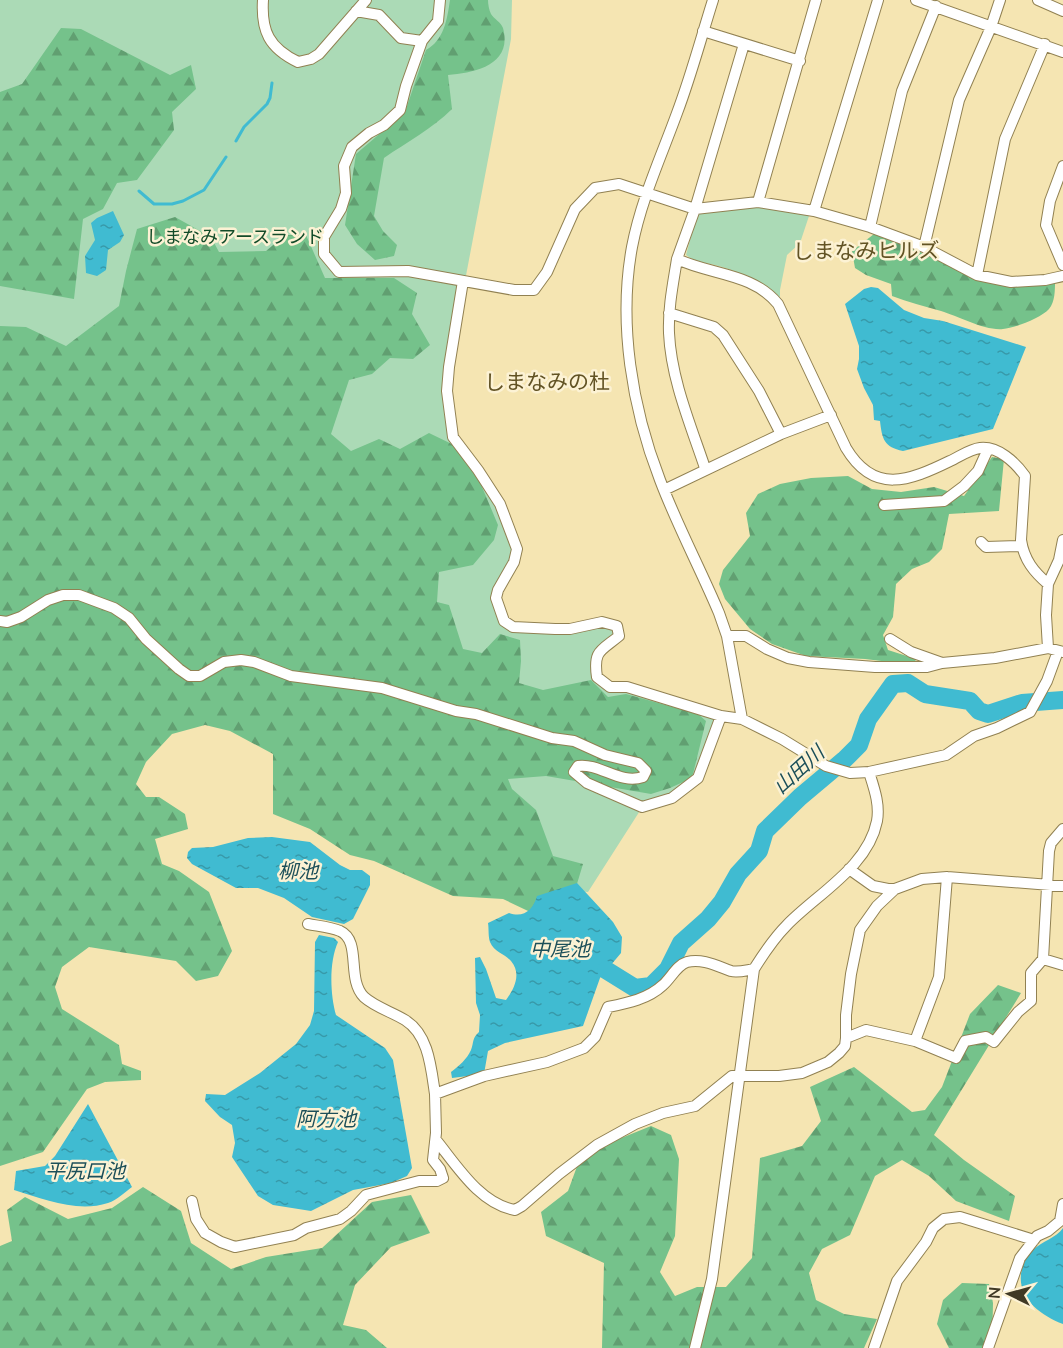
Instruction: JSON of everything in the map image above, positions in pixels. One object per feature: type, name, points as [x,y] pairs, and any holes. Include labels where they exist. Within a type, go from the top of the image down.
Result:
[{"type":"street","points":[[263,0],[263,21],[270,41],[281,52],[298,62],[311,59],[319,54],[366,0]]},
{"type":"street","points":[[440,0],[438,21],[422,41],[400,111],[352,147],[344,166],[346,193],[342,209],[324,237],[324,254],[339,272],[408,271],[514,290],[534,290],[547,272],[576,209],[595,188],[619,184],[695,209],[758,202],[814,211],[870,226],[924,247],[977,275],[1011,282],[1045,280],[1063,276]]},
{"type":"street","points":[[713,0],[678,112],[647,192],[638,223],[630,263],[627,310],[632,374],[641,421],[664,490],[712,596],[727,636],[742,719]]},
{"type":"street","points":[[758,202],[816,0]]},
{"type":"street","points":[[814,211],[878,0]]},
{"type":"street","points":[[916,0],[1063,52]]},
{"type":"street","points":[[924,247],[959,100],[991,27],[1000,0]]},
{"type":"street","points":[[1038,0],[1063,11]]},
{"type":"street","points":[[870,226],[902,91],[936,6]]},
{"type":"street","points":[[356,11],[379,15],[401,38],[422,41]]},
{"type":"street","points":[[703,31],[800,61]]},
{"type":"street","points":[[705,468],[680,390],[669,336],[669,313],[677,259],[695,209],[744,44]]},
{"type":"street","points":[[977,275],[1005,138],[1045,44]]},
{"type":"street","points":[[1063,166],[1050,201],[1047,225],[1063,265]]},
{"type":"street","points":[[677,259],[739,278],[770,294],[778,304],[852,458],[862,469],[875,477],[893,480],[914,477],[981,448],[1005,454],[1025,476],[1021,546],[1027,562],[1048,584]]},
{"type":"street","points":[[464,281],[449,367],[449,402],[453,437],[500,504],[517,549],[514,562],[496,598],[504,621],[513,627],[555,629],[570,629],[602,622],[617,626],[619,636],[600,650],[595,662],[597,677],[610,687],[627,687],[721,716],[742,719],[782,739],[826,766],[850,773],[869,772],[946,755],[974,736],[1030,712],[1047,681],[1056,650],[1046,615],[1048,584],[1059,560],[1063,540]]},
{"type":"street","points":[[669,313],[714,327],[723,335],[759,391],[781,434]]},
{"type":"street","points":[[664,490],[705,468],[781,434],[831,415]]},
{"type":"street","points":[[884,505],[944,501],[964,486],[978,471],[988,450]]},
{"type":"street","points":[[981,542],[986,547],[1021,546]]},
{"type":"street","points":[[0,621],[8,622],[21,617],[48,600],[63,595],[79,595],[114,608],[129,618],[146,639],[189,676],[200,676],[224,662],[241,660],[254,662],[291,676],[382,688],[552,738],[574,741],[605,755],[638,763],[646,771],[643,777],[634,780],[585,765],[578,766],[574,772],[586,783],[642,807],[672,798],[698,778],[721,716]]},
{"type":"street","points":[[727,636],[746,636],[767,649],[789,658],[809,662],[903,668],[927,667],[942,663],[1056,650]]},
{"type":"street","points":[[890,639],[911,652],[942,663]]},
{"type":"street","points":[[695,1348],[712,1279],[754,969],[768,947],[788,925],[849,868],[869,843],[877,821],[877,796],[869,772]]},
{"type":"street","points":[[846,1038],[866,1030],[915,1041],[956,1058],[964,1041],[986,1037],[994,1042],[1018,1012],[1031,1001],[1031,973],[1043,959],[1049,851],[1051,843],[1063,829]]},
{"type":"street","points":[[849,868],[873,886],[895,889]]},
{"type":"street","points":[[915,1041],[939,976],[947,877]]},
{"type":"street","points":[[436,1140],[478,1189],[497,1205],[515,1210],[597,1145],[635,1124],[663,1113],[694,1106],[732,1076],[779,1076],[802,1073],[828,1062],[845,1046],[851,974],[860,930],[877,906],[895,889],[922,879],[947,877],[1063,886]]},
{"type":"street","points":[[192,1201],[196,1219],[205,1233],[235,1247],[294,1235],[306,1228],[340,1219],[351,1212],[366,1195],[419,1181],[437,1181],[443,1178],[433,1160],[436,1140],[435,1094],[427,1052],[418,1032],[405,1020],[364,997],[356,985],[349,938],[339,931],[308,924]]},
{"type":"street","points":[[1043,959],[1063,966]]},
{"type":"street","points":[[435,1094],[484,1076],[568,1056],[584,1048],[595,1037],[608,1007],[634,1002],[651,993],[663,986],[685,963],[698,961],[734,972],[754,969]]},
{"type":"street","points":[[988,1348],[1020,1258],[1034,1240],[1060,1221],[1063,1204]]},
{"type":"street","points":[[874,1348],[897,1281],[926,1242],[933,1228],[944,1219],[960,1217],[1034,1240]]},
{"type":"green space","name":"しまなみアースランド","points":[[0,0],[512,0],[511,39],[452,349],[453,437],[504,514],[517,549],[498,590],[504,621],[535,628],[602,622],[619,635],[600,650],[597,677],[721,716],[698,778],[672,798],[643,806],[588,892],[435,881],[276,751],[238,727],[0,670]]},
{"type":"green space","points":[[450,0],[488,0],[491,14],[503,28],[505,41],[497,59],[489,65],[469,72],[448,75],[452,109],[428,129],[384,158],[374,216],[383,231],[397,245],[394,256],[375,260],[357,244],[345,225],[356,154],[405,112],[426,50],[437,41],[444,29]]},
{"type":"green space","points":[[61,28],[81,29],[170,75],[191,65],[196,89],[172,112],[174,130],[137,180],[117,183],[103,209],[83,219],[74,299],[0,286],[0,92],[22,84]]},
{"type":"green space","points":[[757,206],[810,213],[800,243],[787,255],[780,297],[737,273],[686,255],[698,210]]},
{"type":"green space","points":[[175,217],[211,237],[219,252],[266,251],[285,235],[306,235],[325,278],[394,278],[417,293],[412,314],[430,345],[413,359],[390,358],[372,374],[349,380],[331,434],[351,451],[379,439],[400,449],[429,433],[458,447],[477,475],[498,525],[494,540],[473,565],[439,572],[437,602],[449,605],[463,649],[482,653],[500,634],[520,640],[519,683],[543,690],[591,680],[608,697],[626,694],[698,714],[706,721],[692,778],[651,794],[546,776],[508,779],[512,789],[536,810],[553,856],[583,864],[573,897],[545,919],[503,899],[453,896],[374,861],[350,855],[310,829],[273,814],[273,754],[230,731],[205,725],[172,734],[146,762],[136,784],[146,797],[159,797],[185,814],[188,829],[155,839],[162,864],[179,871],[209,892],[232,951],[218,976],[196,981],[176,961],[89,947],[62,967],[55,987],[62,1009],[119,1045],[122,1064],[141,1071],[141,1080],[105,1082],[87,1089],[43,1152],[0,1166],[0,326],[26,327],[66,346],[119,306],[137,229]]},
{"type":"green space","points":[[874,234],[928,255],[974,278],[1008,287],[1055,282],[1052,303],[1049,309],[1034,319],[1014,327],[996,329],[980,326],[892,296],[891,284],[866,275],[855,268],[852,251]]},
{"type":"green space","points":[[992,457],[1004,459],[999,511],[949,514],[942,549],[929,562],[912,569],[896,584],[893,617],[883,635],[888,650],[916,659],[914,665],[865,659],[806,656],[772,644],[750,629],[725,599],[719,584],[723,570],[750,536],[746,513],[758,494],[780,484],[811,478],[848,476],[872,489],[901,492],[934,487],[964,496]]},
{"type":"green space","points":[[998,985],[1021,993],[934,1135],[964,1160],[1015,1196],[1009,1221],[956,1201],[929,1176],[902,1160],[875,1176],[850,1235],[822,1249],[809,1273],[816,1300],[844,1314],[877,1319],[864,1348],[602,1348],[604,1263],[546,1236],[541,1212],[568,1191],[579,1161],[609,1143],[651,1126],[671,1135],[679,1159],[675,1236],[660,1272],[675,1296],[697,1287],[726,1287],[752,1258],[760,1158],[802,1146],[821,1121],[810,1087],[854,1067],[912,1112],[925,1110],[942,1087],[970,1014]]},
{"type":"green space","points":[[143,1187],[181,1211],[191,1243],[231,1269],[266,1257],[322,1248],[372,1202],[411,1195],[430,1233],[391,1247],[355,1285],[343,1325],[366,1330],[387,1348],[0,1348],[0,1246],[12,1241],[7,1210],[25,1197],[68,1219],[112,1208]]},
{"type":"green space","points":[[962,1283],[989,1284],[993,1303],[992,1348],[949,1348],[937,1324],[943,1300]]},
{"type":"water","points":[[113,211],[124,235],[120,242],[108,250],[106,270],[97,276],[86,273],[85,256],[95,240],[91,223]]},
{"type":"water","points":[[878,288],[904,310],[924,318],[943,321],[1026,347],[993,429],[903,451],[892,447],[885,441],[880,421],[874,420],[873,405],[857,369],[859,346],[845,304],[864,289]]},
{"type":"water","name":"柳池","points":[[272,837],[310,842],[340,865],[350,870],[362,870],[370,876],[370,885],[353,919],[344,924],[312,917],[284,898],[258,888],[236,888],[192,864],[187,858],[192,848],[213,847],[248,838]]},
{"type":"water","name":"中尾池","points":[[577,883],[613,922],[622,937],[621,953],[600,978],[583,1026],[505,1043],[488,1051],[484,1074],[452,1078],[451,1072],[467,1056],[479,1032],[480,1015],[476,1003],[475,958],[480,957],[496,998],[506,1000],[516,981],[516,971],[511,961],[490,942],[488,923],[509,913],[523,914],[530,909],[537,896]]},
{"type":"water","name":"阿方池","points":[[319,935],[334,938],[338,942],[331,978],[336,1015],[385,1048],[393,1060],[412,1168],[407,1176],[391,1183],[353,1190],[311,1211],[273,1205],[258,1196],[232,1157],[235,1143],[232,1125],[220,1117],[205,1101],[206,1094],[225,1095],[260,1073],[296,1044],[310,1025],[314,1011],[315,942]]},
{"type":"water","name":"平尻口池","points":[[88,1104],[132,1187],[111,1202],[96,1206],[61,1204],[14,1190],[16,1171],[45,1166],[55,1156]]},
{"type":"water","points":[[1063,1228],[1063,1324],[1045,1315],[1030,1302],[1025,1294],[1021,1276],[1023,1265],[1030,1253]]},
{"type":"waterway","points":[[236,141],[244,127],[267,104],[272,83]]},
{"type":"waterway","points":[[139,191],[154,204],[172,204],[183,201],[204,190],[226,157]]},
{"type":"waterway","name":"山田川","points":[[606,970],[635,988],[651,986],[668,969],[681,943],[708,919],[722,902],[738,874],[759,851],[765,831],[859,745],[868,719],[893,684],[908,683],[925,694],[970,701],[979,711],[988,714],[1022,703],[1063,700]]},
{"type":"district","name":"しまなみヒルズ","points":[[866,251]]},
{"type":"district","name":"しまなみの杜","points":[[547,382]]}]
